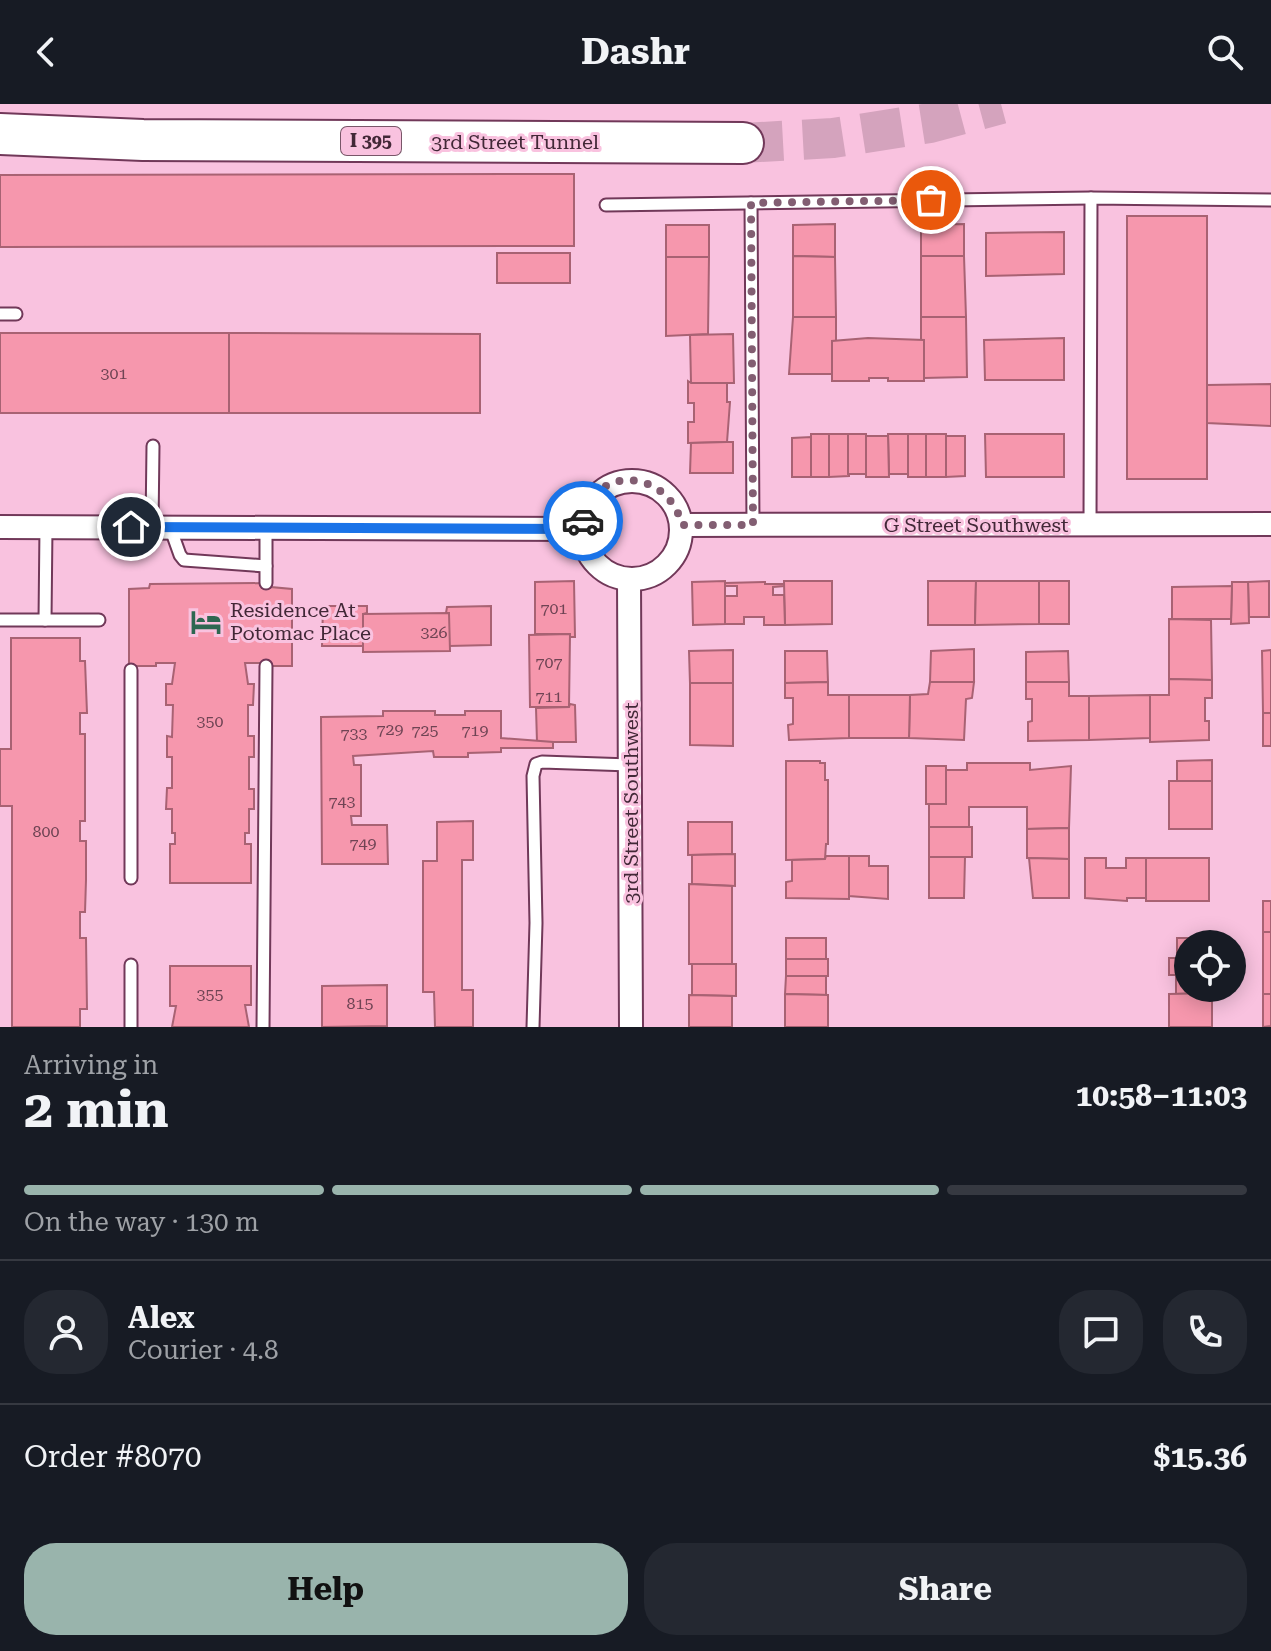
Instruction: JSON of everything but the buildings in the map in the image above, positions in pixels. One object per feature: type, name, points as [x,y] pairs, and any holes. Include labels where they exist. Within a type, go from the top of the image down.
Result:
[{"type":"highway","name":"3rd Street Tunnel","points":[[0,134],[143,140],[743,143]]},
{"type":"street","points":[[631,480],[646,482],[660,489],[671,500],[682,525],[679,545],[672,559],[646,578],[615,577],[591,559],[584,546],[584,516],[601,490],[615,483],[631,480]]},
{"type":"street","name":"G Street Southwest","points":[[682,525],[1271,524]]},
{"type":"street","points":[[0,527],[582,529]]},
{"type":"street","name":"3rd Street Southwest","points":[[629,579],[631,1027]]},
{"type":"lane","points":[[1090,525],[1091,198]]},
{"type":"lane","points":[[606,205],[1091,198],[1271,200]]},
{"type":"lane","points":[[751,203],[753,525]]},
{"type":"lane","points":[[0,314],[16,314]]},
{"type":"lane","points":[[153,446],[161,527],[184,560],[266,566]]},
{"type":"lane","points":[[45,620],[46,527]]},
{"type":"lane","points":[[266,527],[266,583]]},
{"type":"lane","points":[[0,620],[99,620]]},
{"type":"lane","points":[[263,1027],[266,666]]},
{"type":"lane","points":[[131,670],[131,878]]},
{"type":"lane","points":[[533,1027],[536,923],[533,776],[536,764],[631,765]]},
{"type":"lane","points":[[131,965],[131,1027]]},
{"type":"tunnel","points":[[743,143],[833,138],[930,123],[1001,104]]},
{"type":"way so far","points":[[583,521],[591,502],[601,490],[631,480],[646,482],[660,489],[679,513],[682,525],[753,525],[751,203],[931,200]]},
{"type":"place","name":"Residence At Potomac Place","points":[[206,622]]},
{"type":"route","points":[[131,527],[582,529],[583,521]]}]
